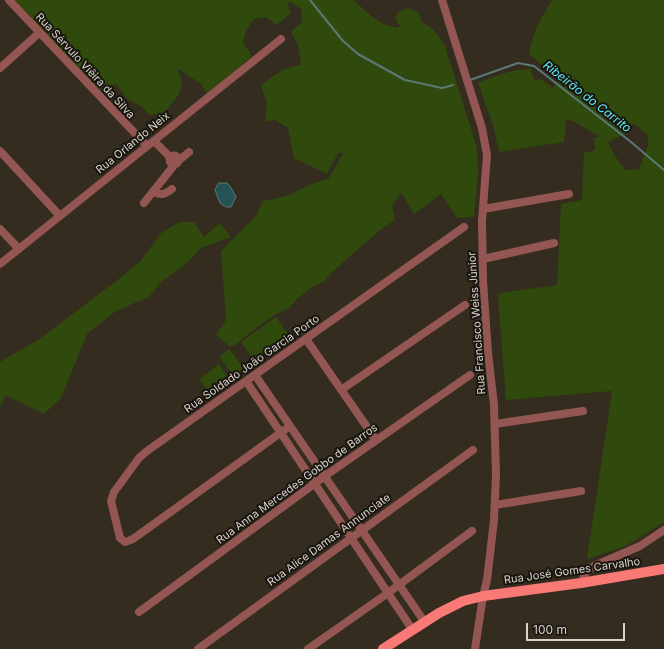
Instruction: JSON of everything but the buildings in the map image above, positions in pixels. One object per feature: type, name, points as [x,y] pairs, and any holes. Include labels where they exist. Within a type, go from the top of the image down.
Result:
[{"type":"main road","name":"Rua José Gomes Carvalho","points":[[383,649],[424,621],[463,601],[483,596],[581,583],[664,569]]},
{"type":"street","name":"Rua Sérvulo Viêira da Silva","points":[[8,0],[147,146]]},
{"type":"street","name":"Rua Francisco Weiss Júnior","points":[[442,0],[485,142],[487,160],[483,209],[482,259],[488,353],[495,424],[496,475],[495,505],[487,580],[475,649]]},
{"type":"street","points":[[0,68],[39,33]]},
{"type":"street","name":"Rua Orlando Neix","points":[[0,264],[281,39]]},
{"type":"street","points":[[154,141],[174,161]]},
{"type":"street","points":[[0,151],[60,216]]},
{"type":"street","points":[[144,203],[154,192],[174,161],[189,152]]},
{"type":"street","points":[[154,192],[162,195],[172,189]]},
{"type":"street","points":[[483,209],[569,194]]},
{"type":"street","name":"Rua Soldado João Garcia Porto","points":[[281,432],[133,539],[122,541],[118,534],[112,501],[114,492],[139,458],[146,451],[464,227]]},
{"type":"street","points":[[0,229],[19,249]]},
{"type":"street","points":[[482,259],[554,243]]},
{"type":"street","points":[[341,390],[465,305]]},
{"type":"street","points":[[306,339],[376,440]]},
{"type":"street","points":[[255,375],[362,530],[397,586],[424,621]]},
{"type":"street","name":"Rua Anna Mercedes Gobbo de Barros","points":[[139,612],[315,483],[470,375]]},
{"type":"street","points":[[246,381],[412,629]]},
{"type":"street","points":[[495,424],[583,411]]},
{"type":"street","points":[[281,432],[290,426]]},
{"type":"street","name":"Rua Alice Damas Annunciate","points":[[198,649],[473,450]]},
{"type":"street","points":[[495,505],[581,491]]},
{"type":"street","points":[[581,583],[586,572],[594,566],[640,546],[664,530]]},
{"type":"street","points":[[308,649],[388,593],[472,531]]},
{"type":"street","points":[[395,604],[406,596]]},
{"type":"green space","points":[[15,0],[353,0],[380,22],[393,27],[400,27],[395,17],[399,12],[408,8],[418,12],[422,22],[434,30],[445,46],[477,148],[478,175],[474,216],[457,218],[441,194],[414,214],[401,192],[392,207],[395,220],[379,231],[331,273],[325,281],[312,287],[296,300],[288,309],[276,314],[235,345],[229,346],[216,335],[226,320],[221,251],[256,216],[263,201],[287,196],[329,178],[343,153],[338,153],[327,174],[294,158],[288,128],[275,120],[265,122],[267,103],[261,86],[280,72],[301,65],[298,45],[291,32],[302,22],[301,9],[289,1],[288,5],[291,13],[277,25],[265,17],[254,19],[246,30],[243,43],[252,56],[207,94],[201,84],[177,68],[182,82],[178,96],[162,114],[150,115],[141,106],[127,99],[116,84],[104,92],[88,82]]},
{"type":"green space","points":[[552,0],[664,0],[664,522],[626,546],[587,559],[612,391],[506,400],[498,295],[501,293],[557,285],[561,204],[582,200],[584,153],[595,150],[594,138],[600,137],[575,122],[565,119],[564,142],[499,152],[494,128],[478,83],[497,75],[524,69],[531,69],[531,73],[535,80],[541,79],[553,88],[563,74],[549,71],[529,54],[535,32]],"holes":[[[625,123],[634,124],[648,135],[648,145],[639,169],[625,170],[615,156],[608,142],[626,133]]]},
{"type":"green space","points":[[179,222],[194,222],[204,237],[220,223],[231,237],[201,248],[186,264],[161,282],[149,297],[116,311],[87,334],[61,398],[44,414],[6,395],[0,407],[0,362],[38,340],[120,278],[140,262],[161,233]]},
{"type":"green space","points":[[276,317],[288,334],[253,359],[241,342]]},
{"type":"green space","points":[[229,349],[244,368],[234,376],[219,357]]},
{"type":"green space","points":[[219,364],[227,376],[208,391],[199,379]]},
{"type":"water","points":[[219,183],[227,183],[236,197],[231,207],[226,207],[220,203],[215,190]]},
{"type":"waterway","points":[[310,0],[343,41],[358,54],[405,80],[442,88],[453,85]]},
{"type":"waterway","name":"Ribeirão do Carrito","points":[[470,80],[518,63],[534,66],[631,142],[664,170]]}]
